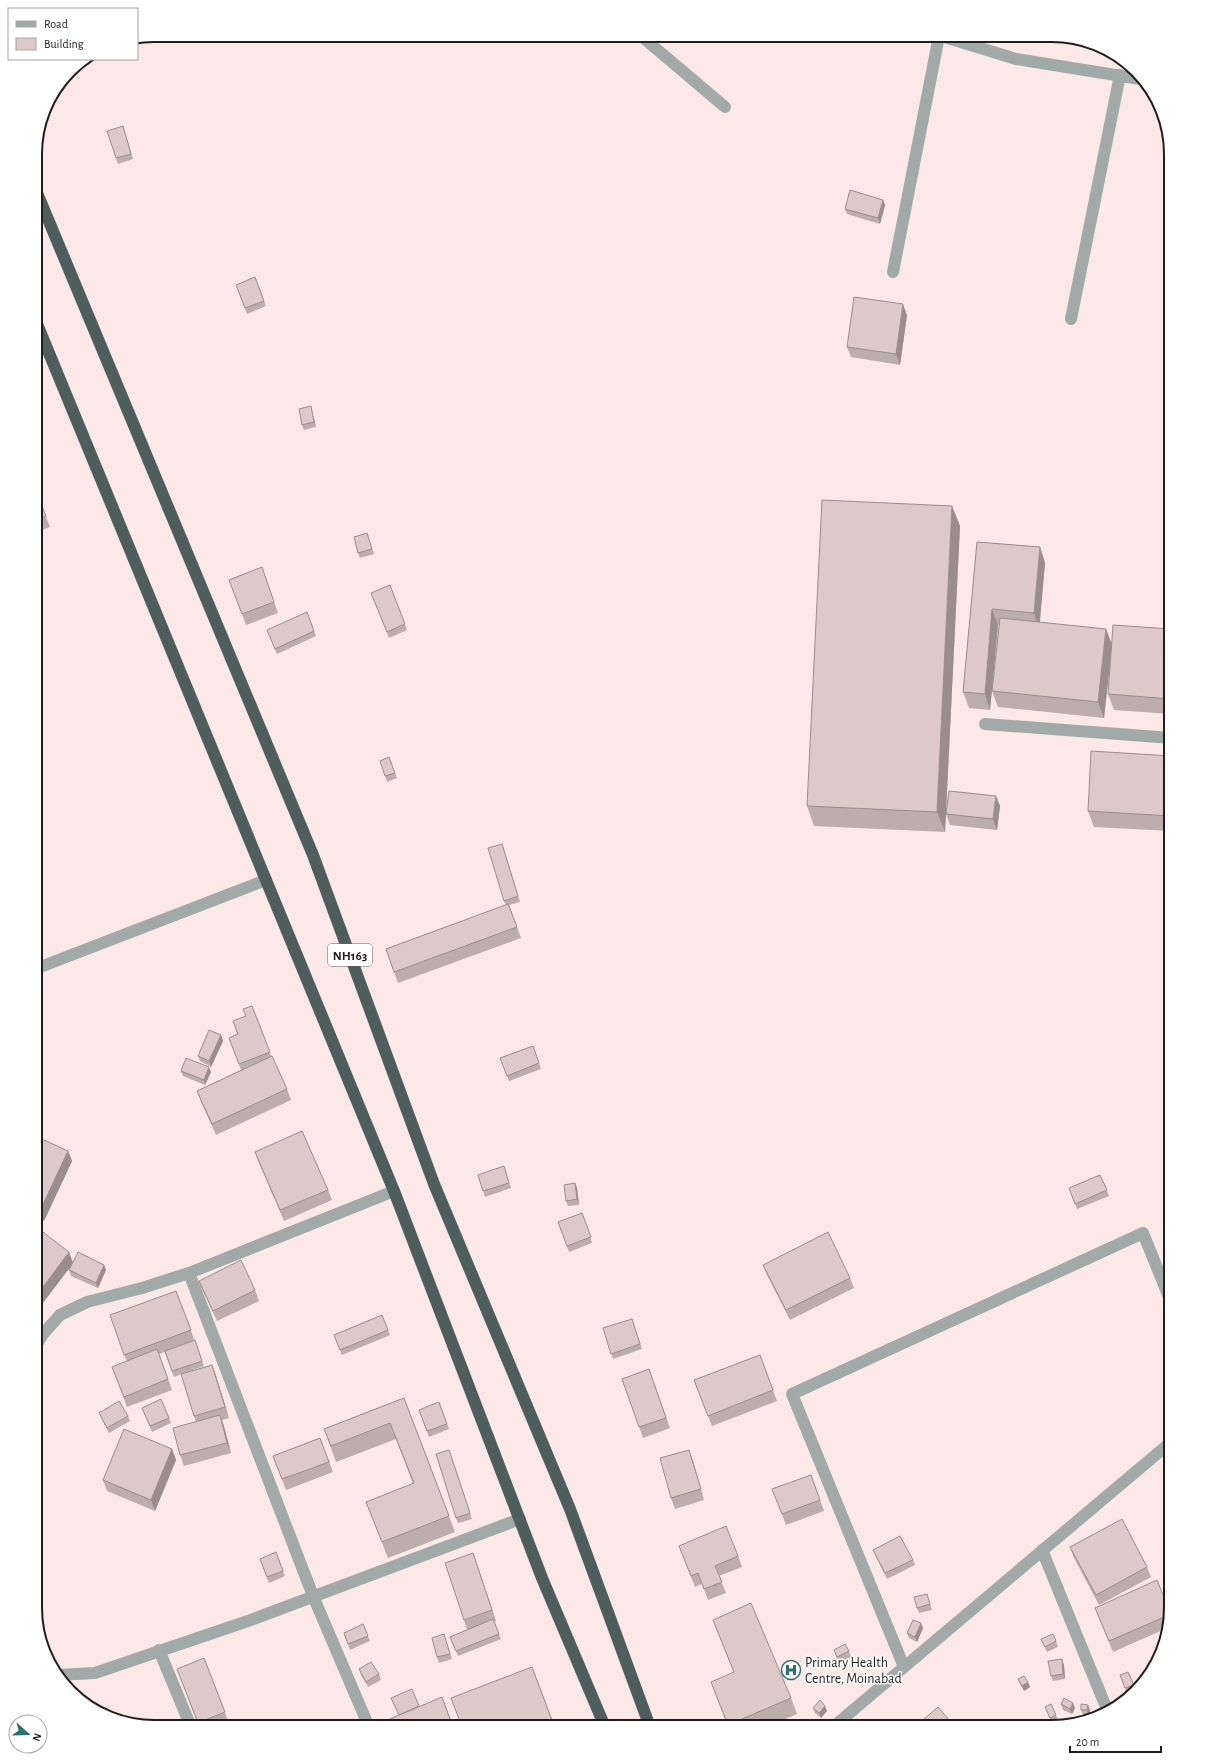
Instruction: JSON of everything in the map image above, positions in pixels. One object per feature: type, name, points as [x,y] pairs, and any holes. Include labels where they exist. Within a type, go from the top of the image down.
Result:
[{"type":"highway","name":"NH163","points":[[42,205],[313,855],[434,1184],[570,1509],[647,1720]]},
{"type":"highway","points":[[42,336],[394,1191],[542,1578],[602,1720]]},
{"type":"street","points":[[648,42],[725,107]]},
{"type":"street","points":[[893,272],[937,42]]},
{"type":"street","points":[[958,42],[1016,59],[1134,78]]},
{"type":"street","points":[[1071,319],[1120,75]]},
{"type":"street","points":[[985,724],[1164,737]]},
{"type":"street","points":[[42,966],[266,880]]},
{"type":"street","points":[[42,1336],[60,1315],[87,1302],[142,1288],[189,1273],[394,1191]]},
{"type":"street","points":[[904,1667],[792,1394],[1143,1233],[1164,1285]]},
{"type":"street","points":[[189,1273],[313,1596],[366,1720]]},
{"type":"street","points":[[841,1720],[1164,1448]]},
{"type":"street","points":[[64,1675],[94,1673],[248,1621],[520,1519]]},
{"type":"street","points":[[1042,1550],[1106,1706]]},
{"type":"street","points":[[159,1650],[188,1720]]},
{"type":"building","points":[[123,126],[131,154],[116,158],[107,131]]},
{"type":"building","points":[[850,190],[883,200],[878,218],[845,209]]},
{"type":"building","points":[[255,277],[264,301],[245,308],[236,285]]},
{"type":"building","points":[[854,297],[903,304],[896,354],[847,347]]},
{"type":"building","points":[[311,406],[314,422],[302,425],[299,409]]},
{"type":"building","points":[[822,500],[952,506],[937,812],[807,806]]},
{"type":"building","points":[[42,506],[46,516],[42,518]]},
{"type":"building","points":[[367,533],[372,549],[358,553],[354,537]]},
{"type":"building","points":[[977,542],[1040,547],[1034,613],[992,609],[985,694],[963,692]]},
{"type":"building","points":[[262,567],[274,602],[242,614],[229,580]]},
{"type":"building","points":[[390,585],[405,624],[387,632],[371,593]]},
{"type":"building","points":[[307,612],[314,631],[275,649],[267,630]]},
{"type":"building","points":[[1000,618],[1106,629],[1098,702],[992,691]]},
{"type":"building","points":[[1113,625],[1164,629],[1164,698],[1108,694]]},
{"type":"building","points":[[1091,751],[1164,756],[1164,816],[1088,811]]},
{"type":"building","points":[[389,757],[395,773],[385,776],[380,761]]},
{"type":"building","points":[[949,791],[996,796],[993,819],[946,814]]},
{"type":"building","points":[[502,844],[518,896],[504,901],[488,848]]},
{"type":"building","points":[[508,904],[517,927],[394,972],[386,949]]},
{"type":"building","points":[[252,1006],[270,1052],[239,1064],[229,1038],[238,1034],[233,1021],[246,1016],[243,1009]]},
{"type":"building","points":[[209,1030],[221,1035],[209,1061],[198,1056]]},
{"type":"building","points":[[533,1046],[539,1063],[507,1076],[500,1058]]},
{"type":"building","points":[[272,1056],[287,1089],[212,1124],[197,1091]]},
{"type":"building","points":[[186,1058],[209,1067],[204,1080],[181,1071]]},
{"type":"building","points":[[302,1131],[328,1190],[280,1210],[255,1152]]},
{"type":"building","points":[[42,1139],[68,1151],[42,1207]]},
{"type":"building","points":[[504,1166],[509,1183],[483,1191],[478,1175]]},
{"type":"building","points":[[1100,1175],[1107,1190],[1075,1204],[1069,1188]]},
{"type":"building","points":[[575,1183],[577,1199],[566,1201],[564,1185]]},
{"type":"building","points":[[582,1213],[591,1237],[567,1246],[558,1222]]},
{"type":"building","points":[[42,1231],[69,1252],[42,1289]]},
{"type":"building","points":[[828,1232],[850,1278],[786,1310],[763,1265]]},
{"type":"building","points":[[78,1252],[104,1265],[96,1283],[69,1270]]},
{"type":"building","points":[[241,1260],[255,1290],[213,1311],[199,1281]]},
{"type":"building","points":[[176,1291],[191,1330],[124,1355],[110,1315]]},
{"type":"building","points":[[382,1315],[388,1330],[340,1350],[334,1335]]},
{"type":"building","points":[[632,1319],[640,1344],[611,1354],[603,1328]]},
{"type":"building","points":[[195,1340],[202,1361],[172,1371],[165,1351]]},
{"type":"building","points":[[157,1349],[168,1379],[124,1397],[112,1367]]},
{"type":"building","points":[[760,1355],[773,1390],[708,1416],[694,1380]]},
{"type":"building","points":[[212,1365],[225,1407],[194,1416],[181,1374]]},
{"type":"building","points":[[649,1369],[666,1418],[639,1427],[622,1379]]},
{"type":"building","points":[[404,1398],[449,1516],[382,1542],[366,1502],[414,1483],[390,1423],[331,1446],[324,1429]]},
{"type":"building","points":[[161,1399],[169,1418],[150,1426],[142,1408]]},
{"type":"building","points":[[119,1401],[128,1416],[107,1428],[99,1413]]},
{"type":"building","points":[[439,1402],[447,1424],[427,1431],[419,1410]]},
{"type":"building","points":[[220,1415],[227,1443],[180,1455],[173,1428]]},
{"type":"building","points":[[124,1429],[172,1449],[151,1500],[103,1480]]},
{"type":"building","points":[[320,1438],[329,1462],[282,1479],[273,1456]]},
{"type":"building","points":[[449,1450],[470,1513],[456,1518],[436,1454]]},
{"type":"building","points":[[689,1450],[701,1489],[671,1498],[660,1458]]},
{"type":"building","points":[[811,1475],[820,1500],[782,1514],[772,1489]]},
{"type":"building","points":[[1122,1519],[1147,1567],[1096,1595],[1070,1547]]},
{"type":"building","points":[[726,1526],[738,1556],[715,1566],[722,1582],[704,1589],[698,1573],[691,1576],[679,1546]]},
{"type":"building","points":[[900,1536],[913,1560],[885,1573],[873,1550]]},
{"type":"building","points":[[276,1552],[283,1571],[267,1577],[260,1559]]},
{"type":"building","points":[[473,1553],[492,1610],[464,1620],[445,1563]]},
{"type":"building","points":[[1157,1580],[1164,1597],[1163,1617],[1109,1641],[1095,1608]]},
{"type":"building","points":[[927,1594],[930,1604],[917,1608],[914,1597]]},
{"type":"building","points":[[751,1603],[791,1698],[740,1720],[726,1720],[711,1682],[734,1672],[713,1620]]},
{"type":"building","points":[[493,1619],[499,1634],[456,1651],[450,1637]]},
{"type":"building","points":[[913,1620],[921,1623],[915,1637],[907,1633]]},
{"type":"building","points":[[363,1624],[368,1636],[348,1644],[344,1633]]},
{"type":"building","points":[[444,1634],[450,1654],[437,1657],[432,1638]]},
{"type":"building","points":[[1053,1634],[1056,1641],[1045,1647],[1041,1639]]},
{"type":"building","points":[[845,1644],[849,1651],[837,1657],[834,1650]]},
{"type":"building","points":[[204,1658],[225,1712],[205,1720],[197,1720],[177,1669]]},
{"type":"building","points":[[1062,1659],[1063,1674],[1051,1676],[1048,1661]]},
{"type":"building","points":[[371,1662],[379,1674],[366,1682],[359,1669]]},
{"type":"building","points":[[532,1667],[552,1720],[459,1720],[451,1698]]},
{"type":"building","points":[[1128,1672],[1134,1684],[1125,1688],[1120,1675]]},
{"type":"building","points":[[1024,1676],[1028,1682],[1022,1686],[1018,1679]]},
{"type":"building","points":[[412,1689],[419,1706],[399,1715],[391,1698]]},
{"type":"building","points":[[442,1697],[450,1719],[447,1720],[387,1720]]},
{"type":"building","points":[[1064,1698],[1073,1703],[1070,1709],[1061,1704]]},
{"type":"building","points":[[820,1700],[825,1706],[819,1713],[813,1708]]},
{"type":"building","points":[[1051,1704],[1056,1715],[1050,1718],[1045,1707]]},
{"type":"building","points":[[1081,1704],[1088,1705],[1087,1710],[1081,1710]]},
{"type":"building","points":[[938,1707],[949,1720],[923,1720]]},
{"type":"place","name":"Primary Health Centre, Moinabad","points":[[791,1670]]}]
